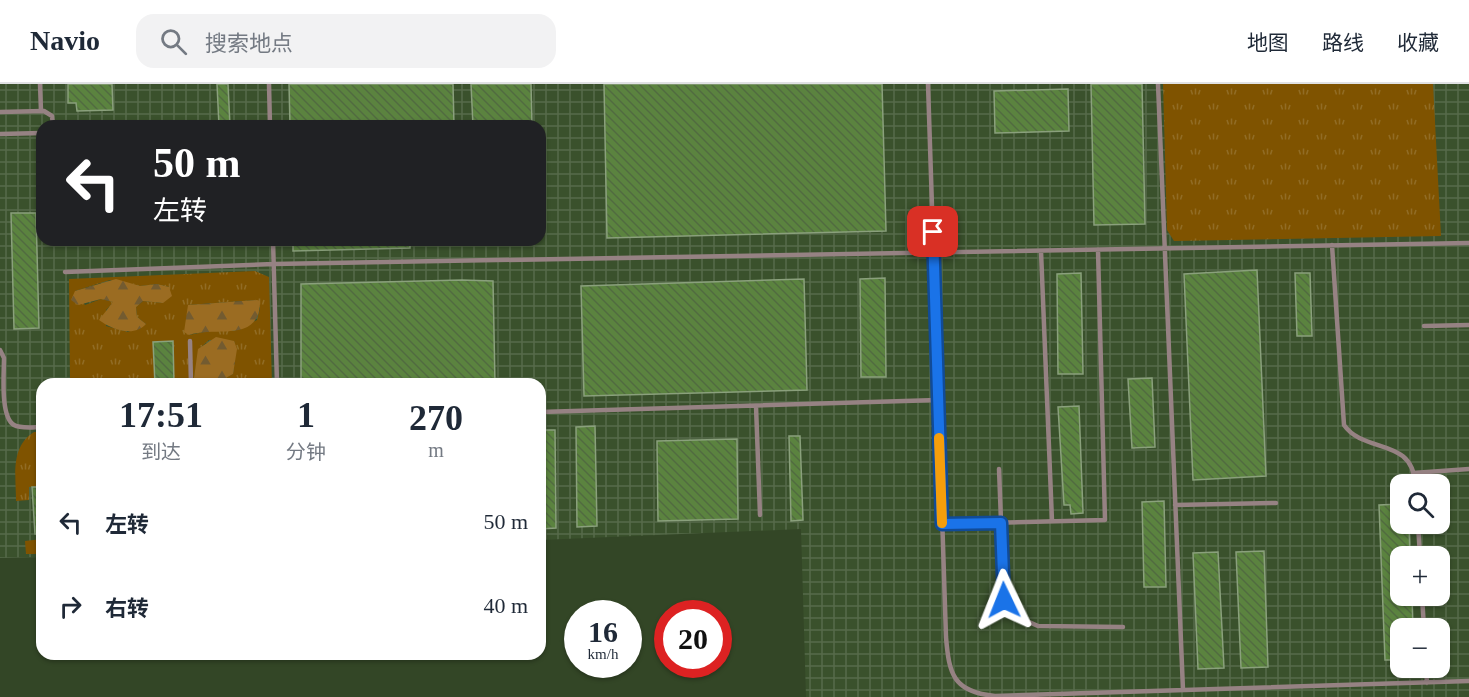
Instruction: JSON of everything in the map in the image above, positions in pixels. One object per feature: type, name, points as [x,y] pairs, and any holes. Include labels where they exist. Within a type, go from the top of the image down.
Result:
[{"type":"lane","points":[[40,84],[41,111]]},
{"type":"lane","points":[[269,84],[270,120]]},
{"type":"lane","points":[[928,84],[942,524],[949,668],[952,676],[967,689],[994,696],[1469,681]]},
{"type":"lane","points":[[1158,84],[1183,690]]},
{"type":"lane","points":[[0,112],[41,111],[52,116],[52,120]]},
{"type":"lane","points":[[0,134],[36,133]]},
{"type":"lane","points":[[64,272],[274,264],[1469,243]]},
{"type":"lane","points":[[1332,245],[1344,425],[1354,438],[1396,450],[1404,457],[1413,473],[1469,469]]},
{"type":"lane","points":[[273,246],[277,378]]},
{"type":"lane","points":[[942,524],[1105,520],[1098,250]]},
{"type":"lane","points":[[1041,251],[1052,521]]},
{"type":"lane","points":[[1424,326],[1469,325]]},
{"type":"lane","points":[[190,341],[191,378]]},
{"type":"lane","points":[[0,350],[4,358],[5,411],[9,422],[19,427],[36,427]]},
{"type":"lane","points":[[546,412],[938,400]]},
{"type":"lane","points":[[756,406],[760,515]]},
{"type":"lane","points":[[999,470],[1004,600],[1011,614],[1038,626],[1124,627]]},
{"type":"lane","points":[[1175,505],[1276,503]]},
{"type":"lane","points":[[1427,678],[1427,683]]},
{"type":"shaded area","points":[[0,84],[1469,84],[1469,697],[806,697],[801,529],[546,540],[546,378],[36,378],[36,557],[0,558]]},
{"type":"green space","points":[[1163,84],[1433,84],[1441,236],[1174,241],[1167,230]]},
{"type":"green space","points":[[255,271],[269,277],[272,378],[225,378],[233,374],[236,349],[234,341],[209,340],[199,349],[194,378],[70,378],[69,279]],"holes":[[[110,280],[140,286],[157,284],[169,287],[163,303],[143,301],[136,307],[137,317],[146,324],[128,332],[106,326],[106,310],[114,302],[101,299],[85,305],[75,291]],[[257,300],[260,308],[257,320],[234,331],[209,331],[189,335],[188,305]]]},
{"type":"green space","points":[[116,279],[140,286],[157,284],[169,287],[172,296],[163,303],[143,301],[136,307],[137,317],[146,324],[135,331],[122,331],[99,320],[113,302],[101,299],[78,305],[71,300],[75,291]]},
{"type":"green space","points":[[260,301],[258,314],[253,323],[244,328],[189,335],[184,332],[188,305]]},
{"type":"green space","points":[[216,337],[234,341],[237,349],[233,374],[226,378],[194,378],[198,349]]},
{"type":"green space","points":[[36,432],[36,486],[29,487],[29,500],[16,501],[16,463],[26,438]]},
{"type":"green space","points":[[36,540],[36,554],[26,554],[25,541]]},
{"type":"building","points":[[68,84],[112,84],[113,110],[77,111],[76,103],[68,103]]},
{"type":"building","points":[[217,84],[228,84],[230,120],[219,120]]},
{"type":"building","points":[[289,84],[453,84],[454,120],[290,120]]},
{"type":"building","points":[[471,84],[531,84],[532,120],[473,120]]},
{"type":"building","points":[[604,84],[882,84],[886,231],[607,238]]},
{"type":"building","points":[[1091,84],[1142,84],[1145,224],[1094,225]]},
{"type":"building","points":[[1068,89],[1069,131],[995,133],[994,91]]},
{"type":"building","points":[[11,213],[36,213],[39,328],[14,329]]},
{"type":"building","points":[[293,246],[410,246],[410,248],[293,251]]},
{"type":"building","points":[[1257,270],[1266,476],[1193,480],[1184,274]]},
{"type":"building","points":[[1081,273],[1083,374],[1058,374],[1057,274]]},
{"type":"building","points":[[1295,273],[1310,273],[1312,336],[1297,336]]},
{"type":"building","points":[[885,278],[886,377],[861,377],[860,279]]},
{"type":"building","points":[[804,279],[807,390],[584,396],[581,286]]},
{"type":"building","points":[[493,281],[495,378],[301,378],[301,284]]},
{"type":"building","points":[[173,341],[174,378],[155,378],[153,342]]},
{"type":"building","points":[[1152,378],[1155,447],[1132,448],[1128,379]]},
{"type":"building","points":[[1079,406],[1083,513],[1071,514],[1070,505],[1064,505],[1058,407]]},
{"type":"building","points":[[595,426],[597,526],[577,527],[576,427]]},
{"type":"building","points":[[546,430],[555,430],[556,528],[546,529]]},
{"type":"building","points":[[789,436],[800,436],[803,520],[791,521]]},
{"type":"building","points":[[737,439],[738,519],[658,521],[657,441]]},
{"type":"building","points":[[32,487],[36,487],[35,534]]},
{"type":"building","points":[[1164,501],[1166,587],[1144,587],[1142,502]]},
{"type":"building","points":[[1390,504],[1390,534],[1409,534],[1410,546],[1390,546],[1390,606],[1412,606],[1413,618],[1390,618],[1390,660],[1385,660],[1379,505]]},
{"type":"building","points":[[1264,551],[1268,667],[1241,668],[1236,552]]},
{"type":"building","points":[[1218,552],[1224,668],[1198,669],[1193,553]]},
{"type":"slow traffic","points":[[939,438],[942,523]]},
{"type":"route","points":[[933,232],[942,524],[1001,523],[1004,600]]}]
